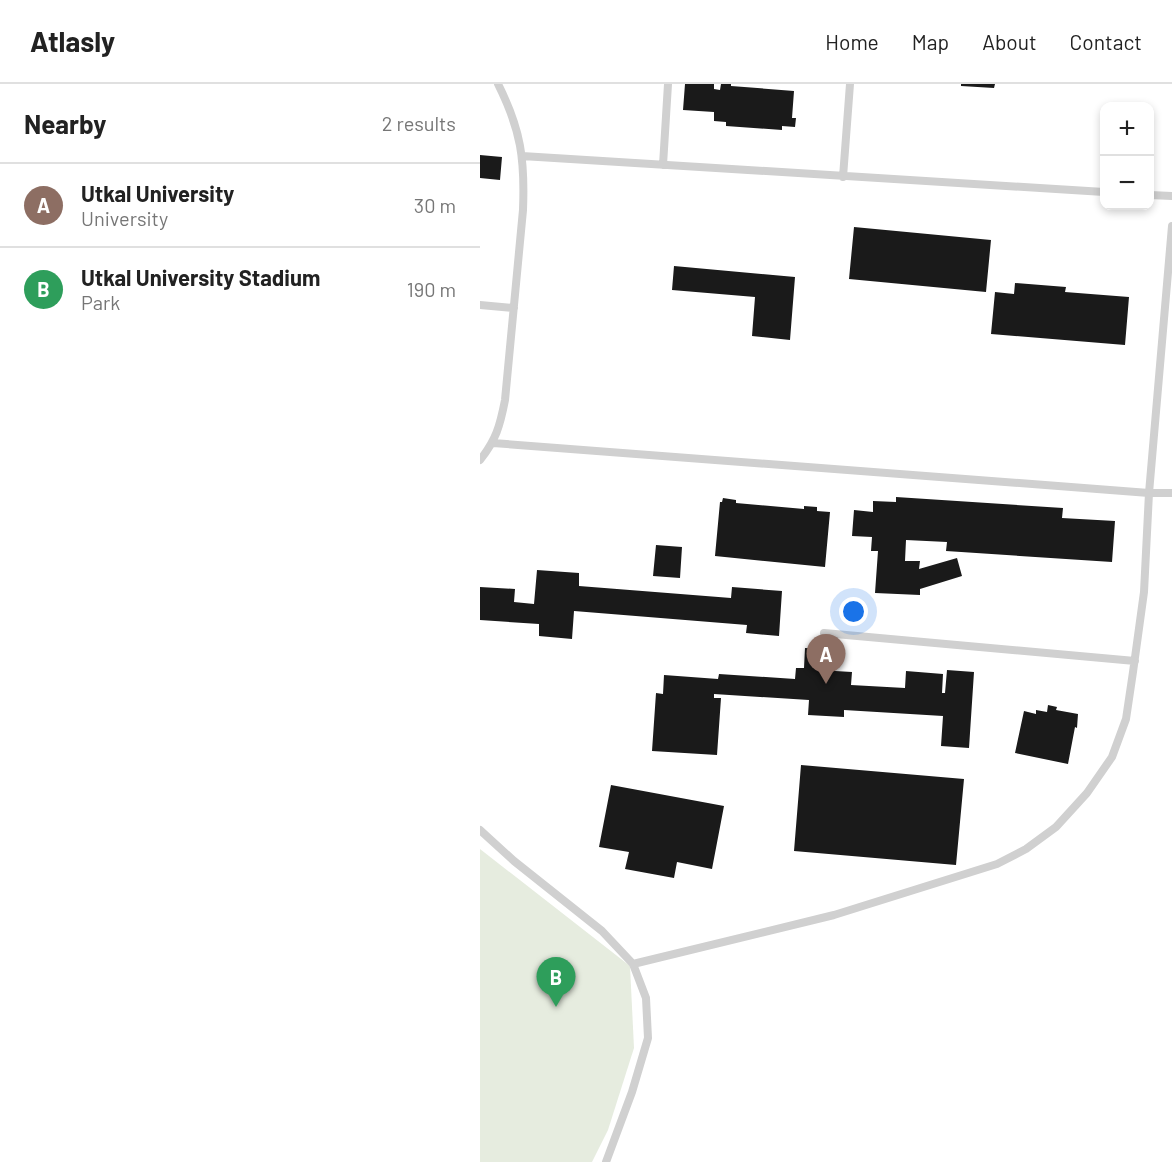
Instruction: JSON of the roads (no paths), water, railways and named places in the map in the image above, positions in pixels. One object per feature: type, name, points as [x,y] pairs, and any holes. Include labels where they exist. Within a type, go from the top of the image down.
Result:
[{"type":"lane","points":[[480,460],[493,443],[500,426],[523,210],[522,156],[516,124],[498,84]]},
{"type":"lane","points":[[663,165],[668,84]]},
{"type":"lane","points":[[843,177],[850,84]]},
{"type":"lane","points":[[522,156],[1100,192]]},
{"type":"lane","points":[[1154,195],[1172,196]]},
{"type":"lane","points":[[633,964],[834,915],[997,864],[1026,849],[1056,827],[1087,793],[1112,757],[1126,719],[1135,661],[1144,592],[1149,493],[1172,226]]},
{"type":"lane","points":[[480,305],[513,308]]},
{"type":"lane","points":[[493,443],[1172,493]]},
{"type":"lane","points":[[824,633],[1135,661]]},
{"type":"lane","points":[[480,830],[514,861],[602,931],[633,964],[646,998],[648,1038],[632,1092],[606,1162]]},
{"type":"place","name":"Utkal University","points":[[826,684]]},
{"type":"place","name":"Utkal University Stadium","points":[[556,1007]]}]
